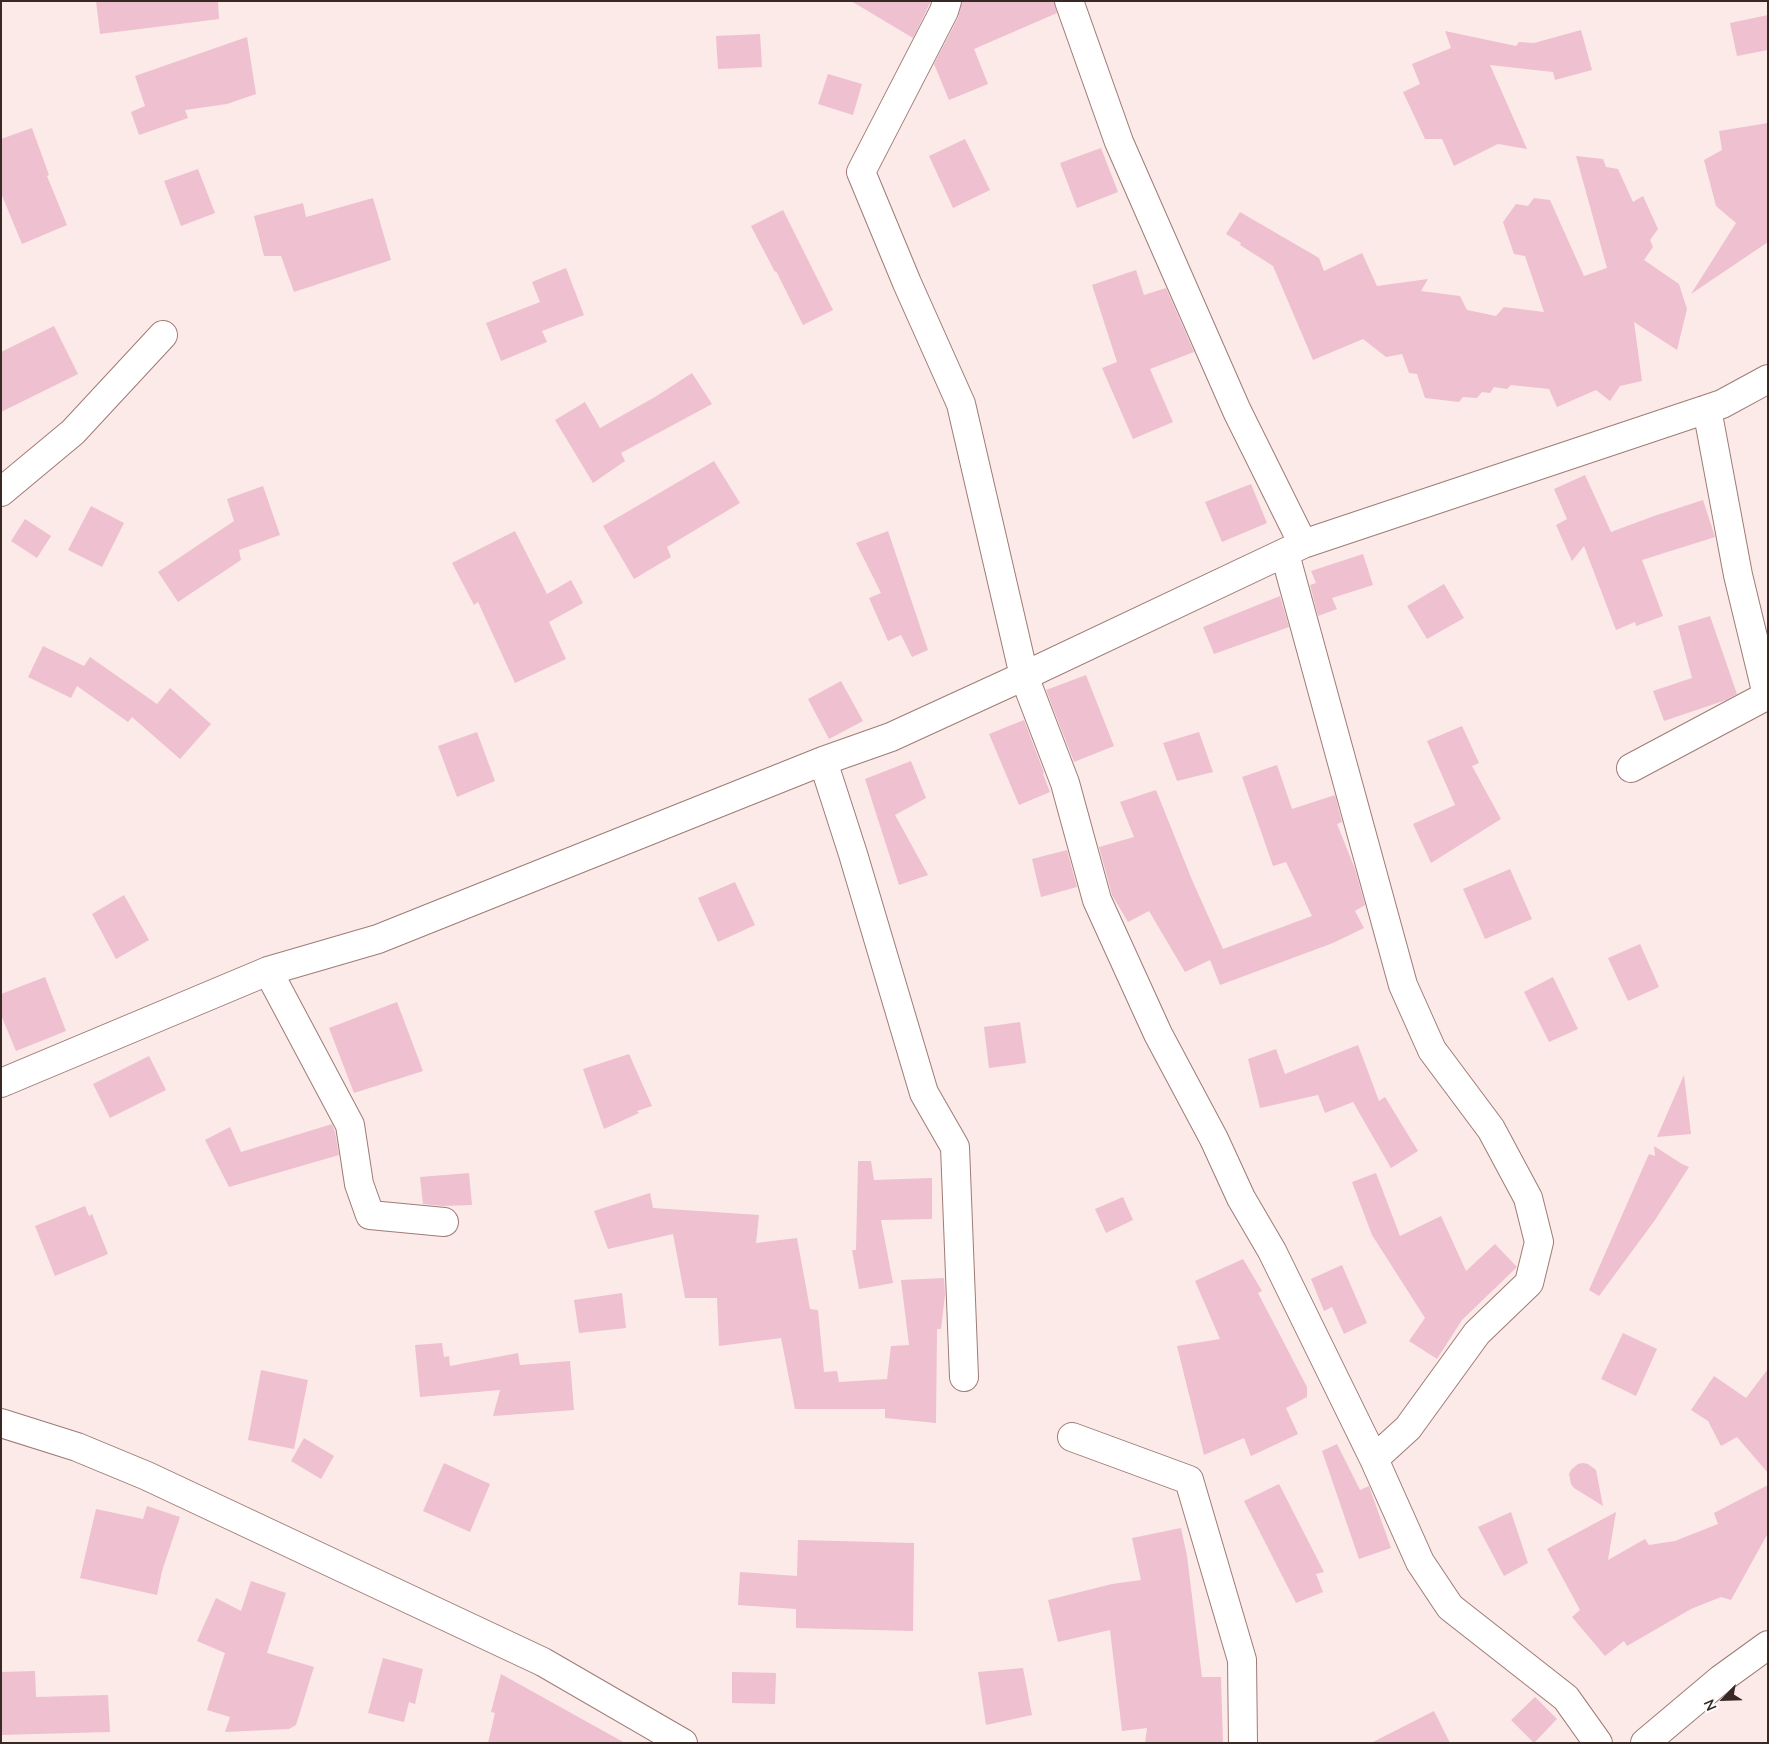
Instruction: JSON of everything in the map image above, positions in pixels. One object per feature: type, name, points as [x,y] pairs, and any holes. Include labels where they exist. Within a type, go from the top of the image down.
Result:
[{"type":"street","points":[[947,1],[944,11],[861,172],[907,283],[961,404],[1024,676],[1065,783],[1097,900],[1158,1034],[1214,1139],[1242,1198],[1272,1251],[1374,1459],[1420,1562],[1450,1607],[1566,1698],[1598,1743]]},
{"type":"street","points":[[1069,1],[1119,142],[1237,411],[1294,549],[1403,985],[1432,1050],[1491,1130],[1528,1198],[1539,1242],[1529,1283],[1476,1333],[1408,1428],[1374,1459]]},
{"type":"street","points":[[1,492],[73,432],[163,335]]},
{"type":"street","points":[[1,1082],[268,970],[378,939],[822,761],[891,737],[1294,549],[1722,404],[1768,379]]},
{"type":"street","points":[[1630,768],[1767,695],[1738,576],[1707,409]]},
{"type":"street","points":[[822,761],[853,854],[924,1092],[955,1147],[964,1378]]},
{"type":"street","points":[[268,970],[350,1125],[359,1184],[370,1215],[444,1222]]},
{"type":"street","points":[[1,1423],[77,1448],[147,1476],[534,1657],[683,1743]]},
{"type":"street","points":[[1072,1437],[1189,1480],[1242,1660],[1243,1743]]},
{"type":"street","points":[[1645,1743],[1722,1679],[1768,1645]]},
{"type":"building","points":[[96,1],[218,1],[219,19],[100,34]]},
{"type":"building","points":[[851,1],[931,1],[913,38]]},
{"type":"building","points":[[962,1],[1054,1],[1057,13],[974,49],[988,84],[949,100],[934,64],[958,18]]},
{"type":"building","points":[[1768,15],[1768,50],[1737,56],[1730,23]]},
{"type":"building","points":[[1581,30],[1592,70],[1555,80],[1553,72],[1490,65],[1527,149],[1498,144],[1454,166],[1442,139],[1425,139],[1403,92],[1420,84],[1412,64],[1451,48],[1445,31],[1516,46],[1519,42],[1534,43]]},
{"type":"building","points":[[760,34],[762,67],[718,69],[716,36]]},
{"type":"building","points":[[247,37],[256,94],[227,104],[185,110],[188,118],[139,135],[131,112],[145,106],[135,76]]},
{"type":"building","points":[[828,74],[862,84],[853,115],[818,104]]},
{"type":"building","points":[[1768,123],[1768,242],[1691,294],[1736,223],[1716,206],[1704,160],[1722,150],[1719,131]]},
{"type":"building","points":[[32,128],[49,175],[47,176],[67,225],[22,244],[1,193],[1,139]]},
{"type":"building","points":[[965,139],[990,190],[953,208],[929,156]]},
{"type":"building","points":[[1101,148],[1118,192],[1077,208],[1060,163]]},
{"type":"building","points":[[1576,156],[1603,159],[1606,167],[1618,169],[1633,202],[1643,196],[1658,229],[1650,240],[1653,247],[1644,260],[1679,284],[1687,309],[1677,350],[1634,322],[1642,381],[1620,386],[1610,401],[1596,390],[1557,407],[1549,389],[1511,385],[1507,389],[1494,387],[1490,393],[1482,392],[1477,398],[1463,397],[1459,402],[1425,398],[1417,374],[1409,373],[1402,354],[1386,357],[1363,339],[1313,360],[1273,266],[1226,234],[1240,212],[1319,258],[1324,271],[1362,253],[1377,286],[1428,279],[1421,291],[1460,296],[1467,310],[1496,316],[1504,307],[1544,312],[1525,256],[1514,254],[1503,222],[1516,204],[1528,206],[1534,198],[1550,200],[1584,276],[1607,268]]},
{"type":"building","points":[[198,169],[215,213],[181,226],[164,181]]},
{"type":"building","points":[[373,198],[391,260],[294,292],[281,256],[264,256],[254,216],[303,203],[306,217]]},
{"type":"building","points":[[783,210],[833,310],[803,325],[751,226]]},
{"type":"building","points":[[566,268],[584,315],[542,331],[547,342],[501,361],[486,323],[540,302],[532,282]]},
{"type":"building","points":[[1136,270],[1144,295],[1166,288],[1194,352],[1150,369],[1173,422],[1133,439],[1102,368],[1117,362],[1092,285]]},
{"type":"building","points":[[54,326],[78,374],[1,412],[1,352]]},
{"type":"building","points":[[692,373],[712,404],[621,453],[625,461],[593,483],[555,420],[585,402],[600,428],[655,397]]},
{"type":"building","points":[[714,461],[740,503],[667,547],[671,557],[634,579],[603,526]]},
{"type":"building","points":[[1585,475],[1611,532],[1703,500],[1715,537],[1642,560],[1663,616],[1636,626],[1635,622],[1616,630],[1584,546],[1572,561],[1556,525],[1567,519],[1554,489]]},
{"type":"building","points":[[1251,484],[1267,523],[1222,542],[1205,502]]},
{"type":"building","points":[[263,486],[280,535],[239,550],[241,560],[178,602],[158,572],[234,521],[227,499]]},
{"type":"building","points":[[91,506],[124,523],[102,567],[68,550]]},
{"type":"building","points":[[25,519],[51,536],[37,558],[11,541]]},
{"type":"building","points":[[515,531],[547,594],[571,580],[583,603],[549,622],[566,659],[515,683],[478,602],[474,605],[452,563]]},
{"type":"building","points":[[888,531],[928,650],[912,657],[901,635],[888,641],[869,598],[881,593],[856,543]]},
{"type":"building","points":[[1363,554],[1373,585],[1332,598],[1337,609],[1318,616],[1310,585],[1316,583],[1311,571]]},
{"type":"building","points":[[1444,584],[1464,618],[1427,639],[1407,606]]},
{"type":"building","points":[[1280,596],[1289,627],[1214,654],[1203,627]]},
{"type":"building","points":[[1710,616],[1737,694],[1726,700],[1664,721],[1653,691],[1692,678],[1678,626]]},
{"type":"building","points":[[43,646],[84,666],[90,657],[157,704],[170,688],[211,724],[180,759],[132,717],[128,722],[77,686],[71,698],[28,677]]},
{"type":"building","points":[[1086,675],[1114,746],[1074,762],[1046,690]]},
{"type":"building","points":[[841,681],[863,721],[829,739],[808,699]]},
{"type":"building","points":[[1024,720],[1050,792],[1019,805],[989,734]]},
{"type":"building","points":[[1462,726],[1479,763],[1472,766],[1501,819],[1431,863],[1413,824],[1455,805],[1427,741]]},
{"type":"building","points":[[477,732],[495,781],[457,797],[438,746]]},
{"type":"building","points":[[1199,732],[1213,772],[1177,781],[1163,743]]},
{"type":"building","points":[[911,761],[926,798],[895,815],[928,875],[899,885],[865,779]]},
{"type":"building","points":[[1277,765],[1292,809],[1335,795],[1342,822],[1337,824],[1355,869],[1365,905],[1355,911],[1364,928],[1333,943],[1220,985],[1210,960],[1185,972],[1149,911],[1128,922],[1112,895],[1099,847],[1134,837],[1120,802],[1156,790],[1192,880],[1223,949],[1312,916],[1286,862],[1273,866],[1242,777]]},
{"type":"building","points":[[1067,850],[1077,887],[1041,897],[1032,859]]},
{"type":"building","points":[[1510,869],[1532,919],[1485,939],[1463,889]]},
{"type":"building","points":[[735,882],[755,925],[718,942],[698,898]]},
{"type":"building","points":[[124,895],[149,940],[116,959],[92,914]]},
{"type":"building","points":[[1640,944],[1659,987],[1628,1001],[1608,958]]},
{"type":"building","points":[[45,977],[66,1031],[16,1051],[1,1015],[1,994]]},
{"type":"building","points":[[1553,977],[1578,1029],[1549,1042],[1524,992]]},
{"type":"building","points":[[397,1002],[423,1071],[354,1093],[329,1028]]},
{"type":"building","points":[[1020,1022],[1026,1063],[989,1068],[984,1027]]},
{"type":"building","points":[[1358,1045],[1379,1101],[1385,1097],[1418,1151],[1391,1168],[1353,1102],[1325,1113],[1318,1095],[1260,1108],[1248,1059],[1276,1049],[1285,1074]]},
{"type":"building","points":[[629,1054],[652,1106],[637,1111],[639,1113],[604,1129],[583,1069]]},
{"type":"building","points":[[149,1056],[166,1090],[110,1118],[93,1084]]},
{"type":"building","points":[[1684,1075],[1691,1134],[1657,1137]]},
{"type":"building","points":[[332,1124],[339,1155],[229,1187],[205,1140],[230,1127],[241,1152]]},
{"type":"building","points":[[1654,1146],[1689,1167],[1655,1220],[1599,1296],[1589,1290],[1649,1154],[1655,1156]]},
{"type":"building","points":[[858,1161],[871,1161],[874,1180],[932,1178],[932,1219],[881,1220],[893,1283],[859,1289],[852,1250],[856,1250]]},
{"type":"building","points":[[469,1173],[472,1205],[443,1206],[423,1204],[420,1177]]},
{"type":"building","points":[[1376,1173],[1400,1236],[1441,1216],[1466,1271],[1495,1244],[1517,1267],[1462,1320],[1437,1359],[1409,1341],[1425,1318],[1372,1235],[1352,1182]]},
{"type":"building","points":[[650,1193],[653,1208],[759,1215],[756,1243],[797,1238],[810,1309],[818,1310],[824,1372],[837,1371],[839,1382],[887,1379],[891,1346],[909,1345],[901,1280],[944,1278],[945,1295],[941,1329],[937,1329],[936,1423],[885,1418],[885,1409],[795,1409],[781,1338],[719,1346],[717,1298],[685,1298],[673,1234],[608,1249],[594,1211]]},
{"type":"building","points":[[1123,1197],[1133,1220],[1106,1233],[1095,1209]]},
{"type":"building","points":[[85,1206],[89,1216],[92,1214],[108,1254],[55,1276],[35,1226]]},
{"type":"building","points":[[1243,1259],[1262,1291],[1258,1293],[1307,1387],[1307,1397],[1286,1408],[1298,1434],[1251,1456],[1244,1438],[1204,1455],[1177,1346],[1220,1339],[1195,1281]]},
{"type":"building","points":[[1342,1265],[1367,1323],[1344,1334],[1332,1307],[1324,1311],[1311,1279]]},
{"type":"building","points":[[622,1293],[626,1328],[579,1333],[574,1300]]},
{"type":"building","points":[[1623,1333],[1657,1349],[1636,1396],[1601,1379]]},
{"type":"building","points":[[442,1343],[444,1357],[449,1356],[450,1366],[518,1353],[520,1365],[570,1361],[574,1410],[493,1416],[500,1390],[420,1397],[415,1345]]},
{"type":"building","points":[[1768,1369],[1768,1473],[1737,1437],[1721,1446],[1708,1421],[1691,1410],[1714,1376],[1746,1398]]},
{"type":"building","points":[[261,1370],[308,1380],[294,1449],[248,1440]]},
{"type":"building","points":[[304,1438],[334,1456],[321,1479],[291,1461]]},
{"type":"building","points":[[1337,1444],[1360,1490],[1369,1486],[1391,1548],[1359,1559],[1322,1451]]},
{"type":"building","points":[[444,1463],[490,1484],[470,1532],[423,1511]]},
{"type":"building","points":[[1583,1463],[1596,1470],[1603,1506],[1574,1488],[1571,1484],[1569,1474],[1571,1470],[1578,1464]]},
{"type":"building","points":[[1279,1484],[1324,1572],[1316,1574],[1323,1592],[1296,1603],[1244,1501]]},
{"type":"building","points":[[1768,1485],[1768,1533],[1731,1600],[1721,1597],[1691,1609],[1627,1646],[1624,1641],[1605,1656],[1572,1617],[1580,1610],[1547,1549],[1616,1512],[1608,1560],[1645,1539],[1649,1545],[1675,1541],[1718,1524],[1714,1513]]},
{"type":"building","points":[[147,1506],[180,1517],[162,1571],[157,1595],[80,1578],[96,1509],[143,1519]]},
{"type":"building","points":[[1511,1512],[1528,1563],[1504,1576],[1478,1527]]},
{"type":"building","points":[[1181,1528],[1187,1556],[1202,1677],[1221,1677],[1223,1743],[1145,1743],[1147,1728],[1122,1731],[1110,1630],[1058,1642],[1048,1600],[1112,1584],[1141,1580],[1132,1538]]},
{"type":"building","points":[[798,1540],[914,1543],[913,1631],[796,1628],[796,1609],[738,1605],[740,1572],[797,1576]]},
{"type":"building","points":[[251,1581],[286,1593],[267,1653],[314,1667],[296,1725],[289,1729],[225,1732],[230,1717],[207,1710],[225,1653],[197,1641],[216,1598],[241,1611]]},
{"type":"building","points":[[383,1658],[423,1669],[415,1704],[409,1702],[404,1722],[368,1713]]},
{"type":"building","points":[[1023,1668],[1032,1715],[986,1725],[978,1672]]},
{"type":"building","points":[[35,1671],[36,1697],[108,1695],[110,1732],[1,1735],[1,1672]]},
{"type":"building","points":[[732,1672],[776,1673],[775,1704],[732,1703]]},
{"type":"building","points":[[501,1674],[625,1743],[488,1743],[495,1713],[491,1712]]},
{"type":"building","points":[[1535,1697],[1557,1719],[1534,1743],[1511,1720]]},
{"type":"building","points":[[1434,1711],[1450,1743],[1371,1743]]}]
